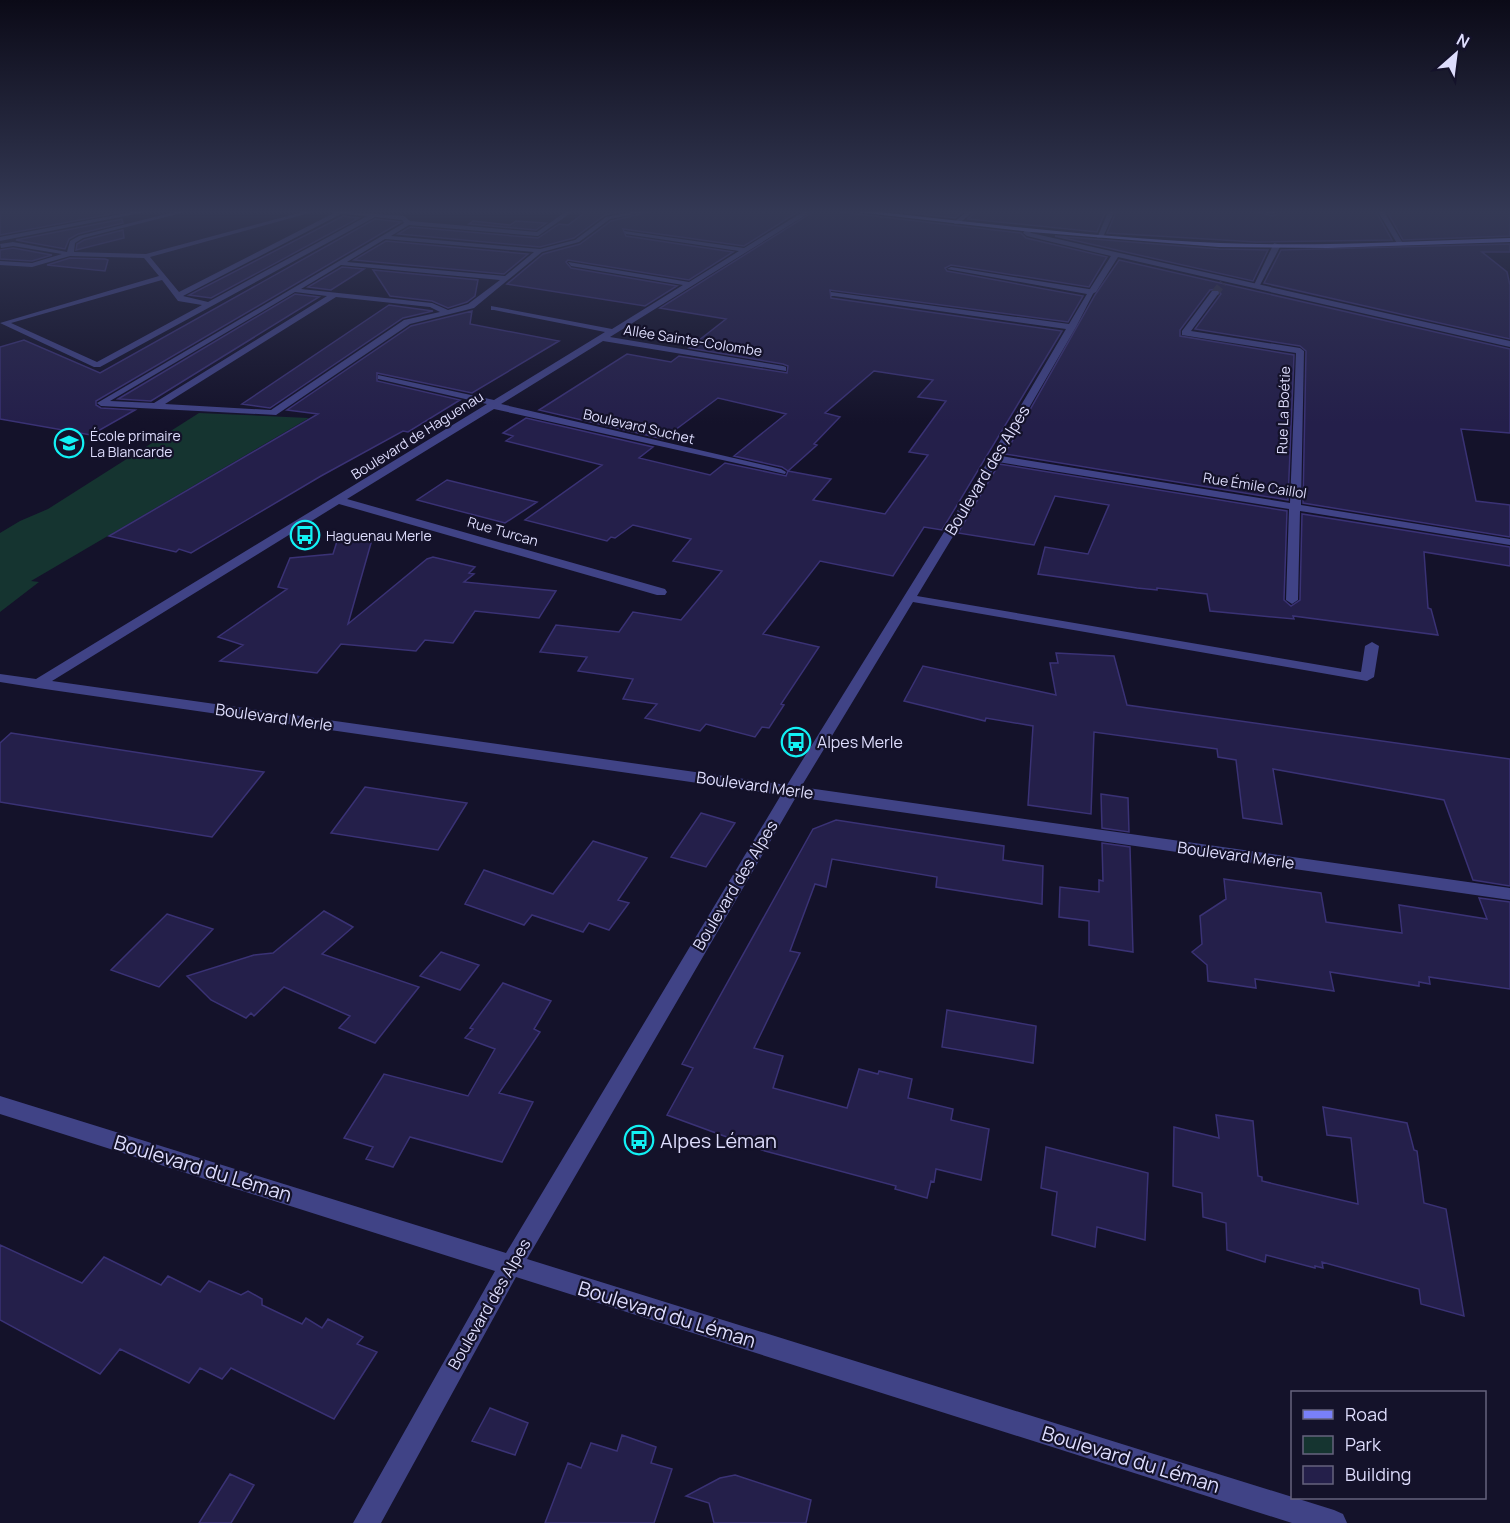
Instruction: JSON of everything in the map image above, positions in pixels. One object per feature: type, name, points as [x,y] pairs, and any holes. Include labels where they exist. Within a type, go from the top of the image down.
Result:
[{"type":"street","points":[[672,281],[689,284]]},
{"type":"street","name":"Boulevard de Haguenau","points":[[38,684],[694,281]]},
{"type":"street","points":[[1025,281],[1092,292]]},
{"type":"street","name":"Boulevard des Alpes","points":[[366,1523],[511,1265],[791,791],[995,458],[1099,281]]},
{"type":"street","points":[[1231,281],[1510,344]]},
{"type":"street","points":[[1256,285],[1258,281]]},
{"type":"street","name":"Rue La Boétie","points":[[1215,293],[1185,333],[1300,351],[1292,600]]},
{"type":"street","points":[[834,294],[1072,327]]},
{"type":"street","points":[[494,308],[611,331]]},
{"type":"street","name":"Allée Sainte-Colombe","points":[[599,338],[783,369]]},
{"type":"street","name":"Boulevard Suchet","points":[[381,377],[780,472]]},
{"type":"street","name":"Rue Émile Caillol","points":[[995,458],[1510,542]]},
{"type":"street","name":"Rue Turcan","points":[[337,500],[661,592]]},
{"type":"street","points":[[909,598],[1367,677],[1372,646]]},
{"type":"street","name":"Boulevard Merle","points":[[0,678],[1510,894]]},
{"type":"street","name":"Boulevard du Léman","points":[[0,1105],[1334,1523]]},
{"type":"lane","points":[[150,281],[4,323],[97,364],[252,281]]},
{"type":"lane","points":[[168,281],[181,299],[209,304]]},
{"type":"lane","points":[[180,295],[207,281]]},
{"type":"lane","points":[[310,281],[101,403],[273,413],[407,322],[471,306],[502,281]]},
{"type":"lane","points":[[294,290],[432,305],[447,312]]},
{"type":"lane","points":[[156,406],[335,294]]},
{"type":"green space","points":[[199,413],[309,418],[31,581],[39,582],[0,612],[0,533],[48,509]]},
{"type":"building","points":[[216,281],[242,281],[211,298],[189,295]]},
{"type":"building","points":[[264,281],[300,281],[96,401],[96,405],[101,408],[135,410],[91,435],[0,419],[0,347],[24,340],[100,373]]},
{"type":"building","points":[[318,281],[345,281],[331,290],[308,287]]},
{"type":"building","points":[[380,281],[478,281],[475,296],[467,302],[448,308],[432,301],[390,296]]},
{"type":"building","points":[[511,281],[648,281],[677,286],[645,306],[507,284]]},
{"type":"building","points":[[703,281],[1002,281],[1083,296],[1068,322],[830,290],[831,298],[1062,331],[942,530],[924,527],[893,576],[820,561],[763,634],[819,647],[781,704],[784,705],[769,728],[762,727],[755,737],[706,724],[700,731],[645,718],[657,704],[623,699],[633,679],[578,671],[587,657],[540,652],[556,625],[619,632],[633,612],[681,620],[722,571],[673,561],[691,539],[633,525],[607,541],[525,520],[602,465],[506,441],[513,436],[503,433],[526,418],[653,447],[639,458],[710,475],[725,463],[786,476],[788,471],[782,467],[734,456],[786,414],[718,398],[663,439],[539,410],[627,354],[671,362],[679,356],[787,373],[788,366],[783,364],[689,348],[726,319],[660,308]],"holes":[[[874,371],[933,380],[918,397],[946,401],[909,452],[928,455],[885,514],[813,500],[831,479],[788,471],[817,445],[814,444],[840,417],[825,413]]]},
{"type":"building","points":[[1052,281],[1093,281],[1089,287]]},
{"type":"building","points":[[1105,281],[1212,281],[1510,349],[1510,433],[1461,429],[1476,501],[1510,505],[1510,537],[1303,503],[1306,351],[1300,346],[1195,329],[1221,294],[1218,289],[1210,290],[1180,330],[1180,336],[1294,355],[1288,500],[1005,454]]},
{"type":"building","points":[[1265,281],[1509,281],[1510,339],[1264,283]]},
{"type":"building","points":[[295,294],[319,297],[151,401],[118,399]]},
{"type":"building","points":[[389,305],[433,311],[403,318],[270,408],[242,404]]},
{"type":"building","points":[[472,311],[470,324],[559,341],[472,393],[377,373],[377,381],[460,400],[408,432],[403,431],[321,476],[191,553],[179,549],[176,552],[109,536],[318,414],[287,410],[411,326]]},
{"type":"building","points":[[999,464],[1287,511],[1284,600],[1291,606],[1300,600],[1302,514],[1510,547],[1510,566],[1424,552],[1428,608],[1431,609],[1438,635],[1293,616],[1294,619],[1210,611],[1207,594],[1137,588],[1038,574],[1045,547],[1088,554],[1109,505],[1055,496],[1034,545],[958,533]]},
{"type":"building","points":[[447,480],[537,502],[505,523],[417,500]]},
{"type":"building","points":[[373,536],[348,624],[427,559],[433,557],[475,567],[469,573],[474,574],[464,582],[556,591],[539,618],[475,611],[453,643],[425,640],[416,651],[341,644],[317,673],[220,661],[243,645],[218,637],[287,589],[278,587],[290,558],[333,554],[338,538]]},
{"type":"building","points":[[1056,653],[1114,656],[1127,705],[1510,759],[1510,886],[1473,880],[1444,800],[1273,769],[1282,824],[1243,818],[1236,760],[1218,757],[1217,749],[1094,732],[1091,814],[1028,805],[1033,726],[986,718],[985,721],[904,701],[923,666],[1056,695],[1050,663],[1058,663]]},
{"type":"building","points":[[11,733],[264,772],[212,837],[0,802],[0,743]]},
{"type":"building","points":[[365,787],[467,803],[438,850],[331,833]]},
{"type":"building","points":[[1101,794],[1128,798],[1129,832],[1102,828]]},
{"type":"building","points":[[701,813],[735,823],[706,867],[671,857]]},
{"type":"building","points":[[836,820],[1004,846],[1003,860],[1043,866],[1042,904],[936,887],[937,877],[832,859],[826,887],[815,884],[790,951],[800,953],[754,1048],[783,1056],[773,1088],[847,1108],[859,1069],[878,1074],[879,1071],[912,1079],[908,1098],[953,1109],[951,1120],[989,1129],[981,1180],[936,1169],[934,1182],[931,1181],[927,1198],[895,1189],[896,1186],[765,1151],[667,1115],[693,1068],[682,1064],[813,829]]},
{"type":"building","points":[[593,841],[647,858],[618,900],[629,903],[609,930],[589,923],[583,932],[532,915],[524,925],[465,904],[484,870],[553,894]]},
{"type":"building","points":[[1102,843],[1130,847],[1133,952],[1089,945],[1089,921],[1059,917],[1060,887],[1099,892],[1099,880],[1103,881]]},
{"type":"building","points":[[1224,879],[1321,893],[1326,922],[1402,933],[1399,905],[1487,919],[1479,898],[1510,902],[1510,989],[1429,977],[1430,984],[1419,982],[1419,986],[1330,972],[1334,991],[1255,979],[1256,988],[1208,981],[1207,965],[1192,952],[1202,944],[1200,916],[1226,899]]},
{"type":"building","points":[[324,911],[353,927],[322,954],[419,987],[375,1043],[339,1028],[350,1016],[284,987],[254,1016],[251,1013],[246,1018],[211,1000],[187,976],[254,955],[273,953]]},
{"type":"building","points":[[167,914],[213,929],[159,987],[111,970]]},
{"type":"building","points":[[441,952],[479,965],[460,990],[420,976]]},
{"type":"building","points":[[503,983],[551,1001],[534,1029],[540,1032],[499,1093],[533,1102],[502,1162],[410,1137],[393,1167],[366,1159],[373,1147],[344,1138],[384,1074],[468,1096],[495,1049],[465,1038]]},
{"type":"building","points":[[947,1010],[1036,1026],[1033,1063],[942,1047]]},
{"type":"building","points":[[1323,1107],[1407,1123],[1414,1150],[1417,1151],[1424,1203],[1446,1209],[1464,1316],[1421,1304],[1419,1289],[1322,1262],[1323,1268],[1315,1266],[1315,1268],[1266,1255],[1265,1262],[1227,1250],[1226,1223],[1203,1217],[1202,1193],[1173,1186],[1174,1127],[1219,1138],[1216,1115],[1253,1121],[1258,1176],[1262,1177],[1262,1181],[1358,1204],[1351,1138],[1327,1135]]},
{"type":"building","points":[[1046,1147],[1148,1173],[1145,1240],[1097,1227],[1095,1247],[1052,1235],[1057,1192],[1041,1188]]},
{"type":"building","points":[[0,1245],[82,1283],[104,1257],[161,1285],[168,1276],[200,1292],[209,1281],[241,1295],[248,1291],[262,1299],[262,1305],[302,1324],[306,1318],[322,1328],[328,1319],[363,1337],[357,1344],[377,1352],[334,1419],[231,1368],[222,1379],[200,1368],[189,1383],[120,1349],[100,1374],[0,1320]]},
{"type":"building","points":[[490,1408],[528,1423],[515,1455],[472,1441]]},
{"type":"building","points":[[622,1435],[656,1447],[651,1463],[672,1469],[654,1523],[545,1523],[568,1463],[581,1468],[591,1443],[617,1451]]},
{"type":"building","points":[[230,1474],[254,1485],[231,1523],[199,1523]]},
{"type":"building","points":[[735,1475],[811,1500],[806,1523],[714,1523],[709,1503],[686,1496],[720,1478]]},
{"type":"tunnel","points":[[1215,293],[1223,283]]},
{"type":"place","name":"École primaire La Blancarde","points":[[69,443]]},
{"type":"place","name":"Haguenau Merle","points":[[305,535]]},
{"type":"place","name":"Alpes Merle","points":[[796,742]]},
{"type":"place","name":"Alpes Léman","points":[[639,1140]]}]
